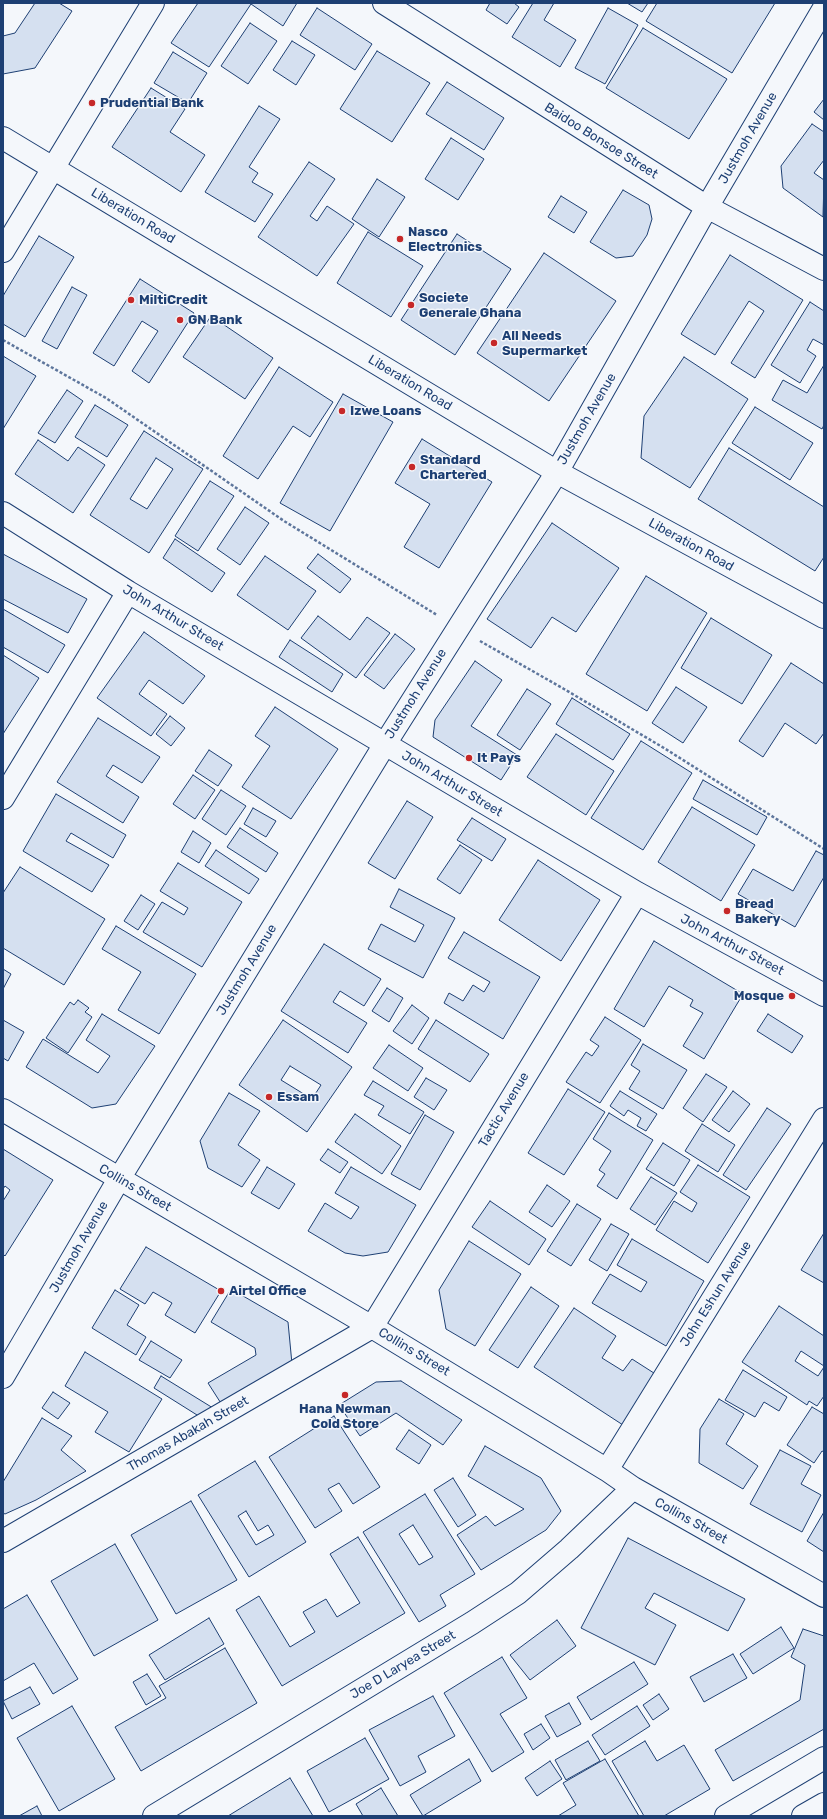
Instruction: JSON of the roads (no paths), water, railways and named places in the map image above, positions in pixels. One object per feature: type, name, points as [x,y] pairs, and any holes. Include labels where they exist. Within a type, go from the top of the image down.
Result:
[{"type":"street","points":[[3,251],[152,3]]},
{"type":"street","name":"Baidoo Bonsoe Street","points":[[384,3],[707,207],[824,269]]},
{"type":"street","name":"Justmoh Avenue","points":[[3,1377],[119,1180],[385,744],[556,472],[707,207],[824,8]]},
{"type":"street","name":"Liberation Road","points":[[3,138],[556,472],[824,617]]},
{"type":"street","name":"John Arthur Street","points":[[3,513],[128,592],[637,893],[824,995]]},
{"type":"street","points":[[3,798],[128,592]]},
{"type":"street","name":"Tactic Avenue","points":[[372,1327],[637,893]]},
{"type":"street","name":"Collins Street","points":[[3,1110],[119,1180],[372,1327],[607,1470],[633,1488],[824,1596]]},
{"type":"street","name":"John Eshun Avenue","points":[[607,1470],[824,1119]]},
{"type":"street","name":"Thomas Abakah Street","points":[[3,1541],[372,1327]]},
{"type":"street","name":"Joe D Laryea Street","points":[[154,1816],[472,1623],[518,1593],[569,1549],[633,1488]]},
{"type":"street","points":[[726,1816],[824,1758]]},
{"type":"street","points":[[803,1816],[824,1804]]},
{"type":"place","name":"Prudential Bank","points":[[92,103]]},
{"type":"place","name":"Nasco Electronics","points":[[400,239]]},
{"type":"place","name":"MiltiCredit","points":[[131,300]]},
{"type":"place","name":"Societe Generale Ghana","points":[[411,305]]},
{"type":"place","name":"GN Bank","points":[[180,320]]},
{"type":"place","name":"All Needs Supermarket","points":[[494,343]]},
{"type":"place","name":"Izwe Loans","points":[[342,411]]},
{"type":"place","name":"Standard Chartered","points":[[412,467]]},
{"type":"place","name":"It Pays","points":[[469,758]]},
{"type":"place","name":"Bread Bakery","points":[[727,911]]},
{"type":"place","name":"Mosque","points":[[792,996]]},
{"type":"place","name":"Essam","points":[[269,1097]]},
{"type":"place","name":"Airtel Office","points":[[221,1291]]},
{"type":"place","name":"Hana Newman Cold Store","points":[[345,1395]]}]
